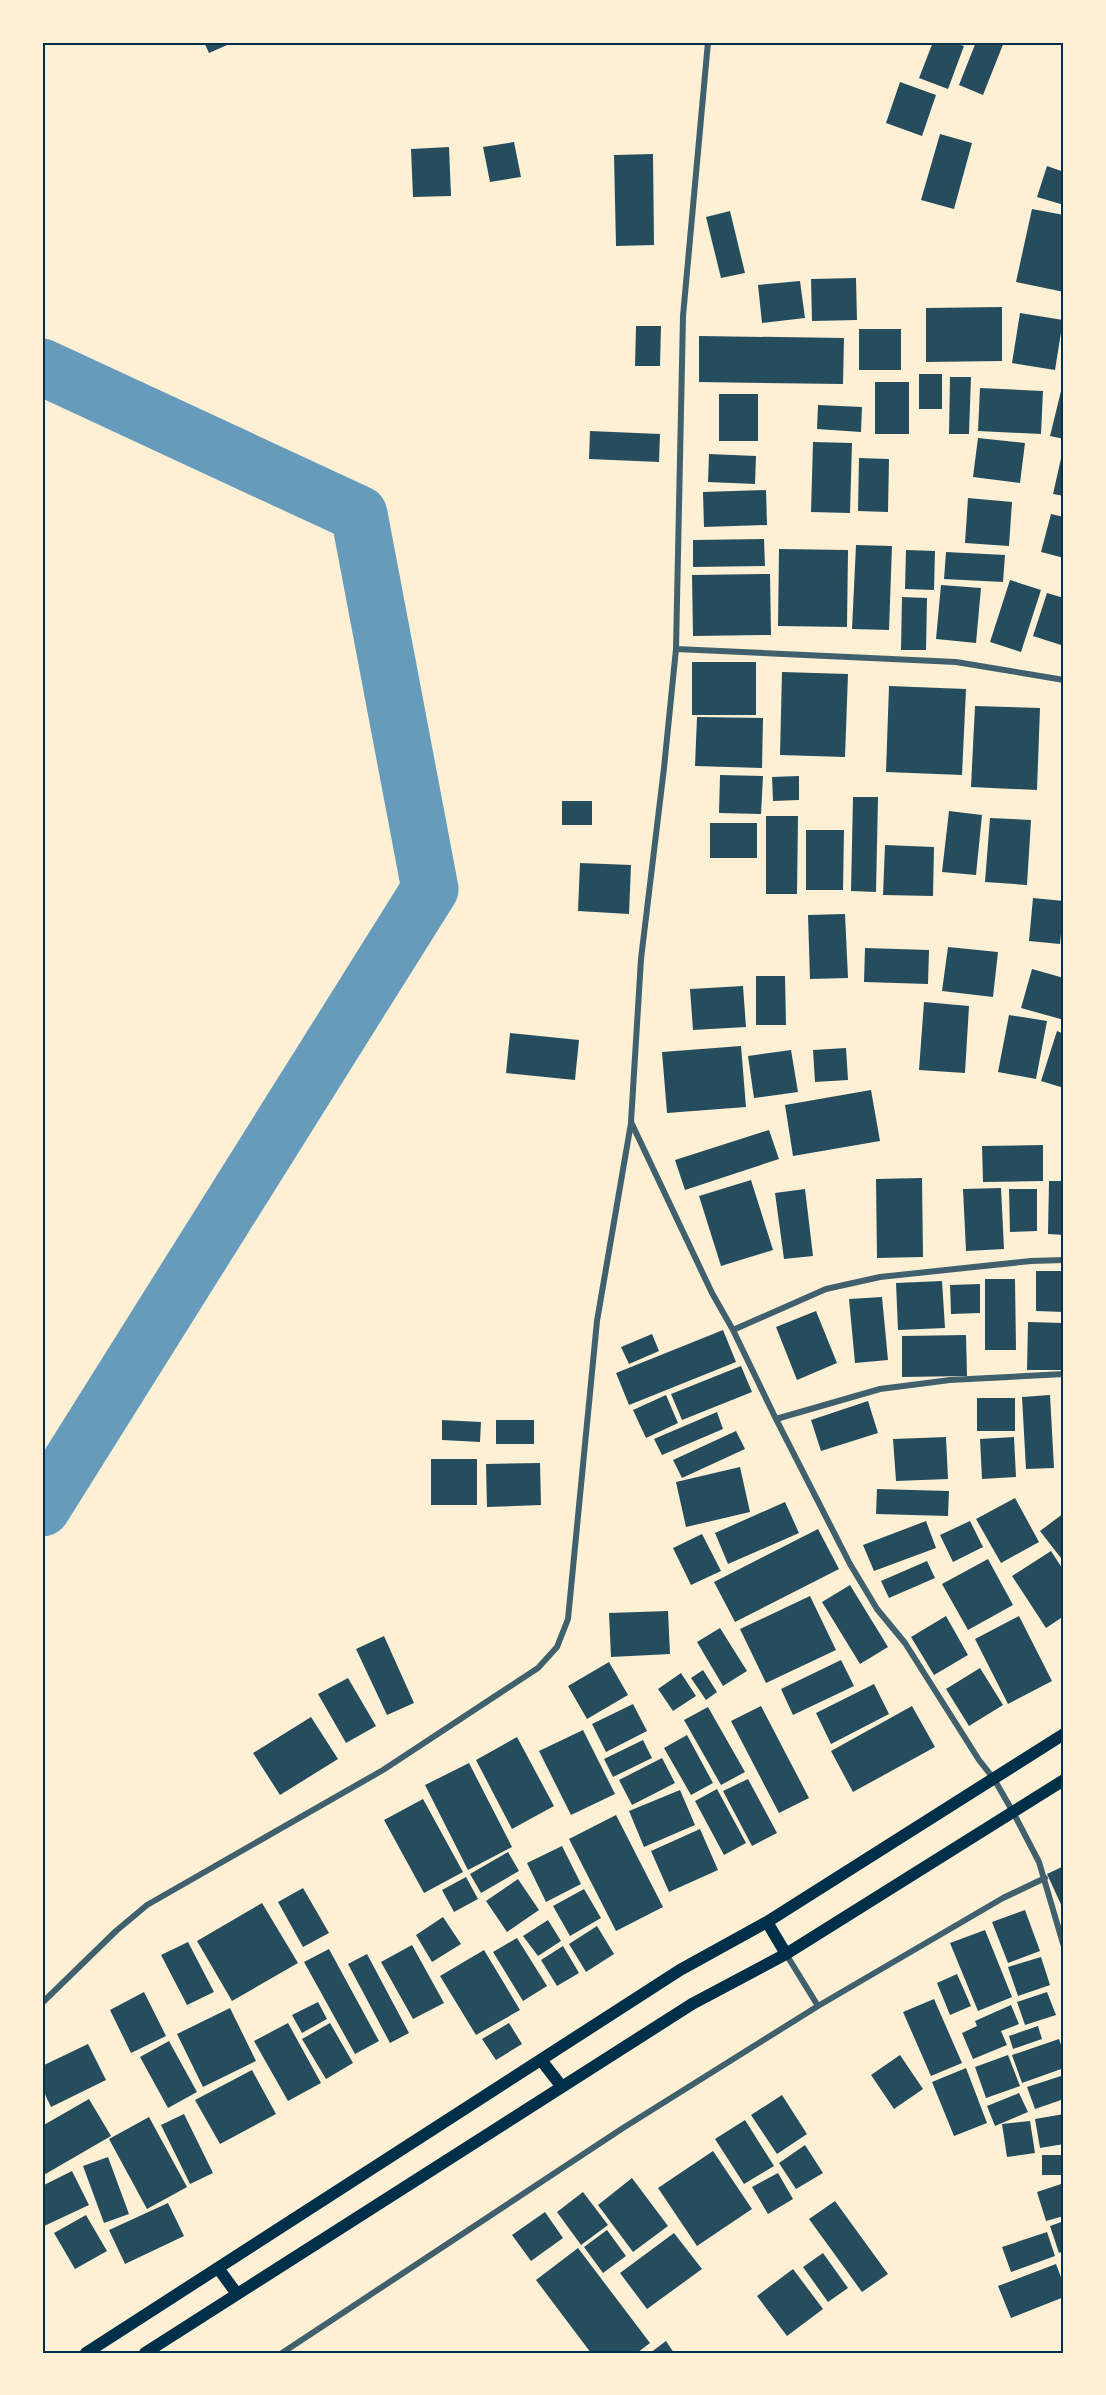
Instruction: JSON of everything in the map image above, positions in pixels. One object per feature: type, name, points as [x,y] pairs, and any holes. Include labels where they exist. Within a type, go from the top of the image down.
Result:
[{"type":"main road","points":[[86,2353],[680,1970],[767,1922],[990,1775],[1064,1734]]},
{"type":"main road","points":[[145,2353],[692,2004],[786,1954],[1064,1780]]},
{"type":"main road","points":[[767,1922],[786,1954]]},
{"type":"main road","points":[[541,2060],[562,2087]]},
{"type":"main road","points":[[218,2268],[237,2294]]},
{"type":"street","points":[[42,2003],[116,1931],[147,1905],[383,1770],[538,1668],[557,1647],[568,1619],[597,1321],[631,1122],[641,959],[676,649],[683,316],[708,42]]},
{"type":"street","points":[[676,649],[956,662],[1064,680]]},
{"type":"street","points":[[631,1122],[712,1293],[734,1330],[776,1419],[850,1564],[877,1609],[905,1643],[1013,1812],[1039,1862],[1064,1947]]},
{"type":"street","points":[[734,1330],[826,1289],[880,1277],[1031,1261],[1064,1260]]},
{"type":"street","points":[[776,1419],[880,1389],[950,1380],[1064,1374]]},
{"type":"street","points":[[282,2353],[613,2134],[818,2006],[1004,1898],[1045,1878]]},
{"type":"street","points":[[786,1954],[818,2006]]},
{"type":"building","points":[[204,42],[234,42],[209,53]]},
{"type":"building","points":[[933,42],[952,42],[964,46],[948,89],[919,78]]},
{"type":"building","points":[[976,42],[1004,42],[983,95],[959,85]]},
{"type":"building","points":[[900,82],[936,95],[922,136],[886,123]]},
{"type":"building","points":[[940,134],[972,143],[954,209],[921,200]]},
{"type":"building","points":[[514,142],[521,177],[490,182],[483,147]]},
{"type":"building","points":[[449,147],[451,196],[413,197],[411,149]]},
{"type":"building","points":[[653,154],[654,245],[616,246],[614,155]]},
{"type":"building","points":[[1047,166],[1064,172],[1064,205],[1037,197]]},
{"type":"building","points":[[1032,209],[1064,215],[1064,292],[1016,282]]},
{"type":"building","points":[[730,211],[745,273],[721,278],[706,217]]},
{"type":"building","points":[[856,278],[857,320],[812,321],[811,279]]},
{"type":"building","points":[[800,281],[805,318],[762,323],[758,285]]},
{"type":"building","points":[[1002,307],[1002,361],[926,362],[926,308]]},
{"type":"building","points":[[1020,313],[1063,320],[1055,370],[1012,363]]},
{"type":"building","points":[[636,326],[661,326],[660,366],[635,366]]},
{"type":"building","points":[[859,329],[901,329],[901,370],[859,370]]},
{"type":"building","points":[[699,336],[844,338],[843,384],[699,382]]},
{"type":"building","points":[[919,374],[942,374],[942,409],[919,409]]},
{"type":"building","points":[[950,377],[971,377],[969,434],[949,434]]},
{"type":"building","points":[[875,382],[909,382],[909,434],[875,434]]},
{"type":"building","points":[[1062,387],[1064,387],[1064,439],[1050,436]]},
{"type":"building","points":[[980,388],[1043,391],[1041,434],[978,431]]},
{"type":"building","points":[[719,394],[758,394],[758,441],[719,441]]},
{"type":"building","points":[[818,405],[862,407],[861,432],[817,429]]},
{"type":"building","points":[[590,431],[660,434],[659,462],[589,459]]},
{"type":"building","points":[[978,438],[1025,443],[1020,483],[973,477]]},
{"type":"building","points":[[813,442],[852,443],[850,513],[811,512]]},
{"type":"building","points":[[709,454],[756,456],[755,484],[708,482]]},
{"type":"building","points":[[1062,454],[1064,454],[1064,496],[1053,494]]},
{"type":"building","points":[[859,458],[889,459],[888,512],[858,511]]},
{"type":"building","points":[[766,490],[767,525],[704,527],[703,492]]},
{"type":"building","points":[[968,498],[1012,502],[1009,546],[965,543]]},
{"type":"building","points":[[1051,514],[1064,517],[1064,558],[1041,552]]},
{"type":"building","points":[[764,539],[765,566],[693,567],[693,540]]},
{"type":"building","points":[[856,545],[892,546],[889,630],[852,629]]},
{"type":"building","points":[[779,549],[848,550],[847,627],[778,626]]},
{"type":"building","points":[[906,550],[935,551],[934,590],[905,589]]},
{"type":"building","points":[[946,552],[1005,555],[1003,582],[944,579]]},
{"type":"building","points":[[770,574],[771,635],[693,636],[692,575]]},
{"type":"building","points":[[1010,580],[1041,590],[1021,652],[990,642]]},
{"type":"building","points":[[941,585],[981,588],[976,643],[936,639]]},
{"type":"building","points":[[1047,593],[1064,598],[1064,636],[1061,645],[1033,636]]},
{"type":"building","points":[[902,597],[927,598],[926,650],[901,650]]},
{"type":"building","points":[[692,662],[756,662],[756,715],[692,715]]},
{"type":"building","points":[[782,672],[848,674],[845,757],[780,755]]},
{"type":"building","points":[[889,686],[966,689],[962,775],[886,772]]},
{"type":"building","points":[[975,706],[1040,708],[1037,790],[971,787]]},
{"type":"building","points":[[697,717],[763,718],[762,768],[695,766]]},
{"type":"building","points":[[720,775],[763,776],[761,814],[719,813]]},
{"type":"building","points":[[799,776],[799,800],[773,801],[772,777]]},
{"type":"building","points":[[853,797],[878,797],[876,892],[851,891]]},
{"type":"building","points":[[562,801],[592,801],[592,825],[562,825]]},
{"type":"building","points":[[949,811],[982,815],[976,875],[942,872]]},
{"type":"building","points":[[766,816],[798,816],[797,894],[766,894]]},
{"type":"building","points":[[990,818],[1031,820],[1027,885],[985,882]]},
{"type":"building","points":[[710,823],[757,823],[757,858],[710,858]]},
{"type":"building","points":[[806,830],[844,830],[843,890],[806,890]]},
{"type":"building","points":[[885,845],[934,847],[933,896],[883,895]]},
{"type":"building","points":[[580,863],[631,865],[629,914],[578,911]]},
{"type":"building","points":[[1033,898],[1064,901],[1060,944],[1029,941]]},
{"type":"building","points":[[845,914],[848,978],[810,979],[808,915]]},
{"type":"building","points":[[948,947],[998,952],[993,997],[942,991]]},
{"type":"building","points":[[865,948],[929,950],[928,984],[864,982]]},
{"type":"building","points":[[1032,969],[1064,978],[1064,1020],[1021,1008]]},
{"type":"building","points":[[756,976],[785,976],[786,1025],[756,1025]]},
{"type":"building","points":[[743,986],[746,1027],[693,1030],[690,989]]},
{"type":"building","points":[[924,1002],[969,1006],[965,1073],[919,1070]]},
{"type":"building","points":[[1009,1015],[1047,1021],[1036,1079],[998,1072]]},
{"type":"building","points":[[1057,1031],[1064,1034],[1064,1088],[1041,1081]]},
{"type":"building","points":[[510,1033],[579,1040],[575,1080],[506,1073]]},
{"type":"building","points":[[741,1046],[746,1107],[667,1113],[662,1052]]},
{"type":"building","points":[[846,1048],[848,1080],[815,1082],[813,1050]]},
{"type":"building","points":[[791,1050],[798,1092],[754,1098],[748,1056]]},
{"type":"building","points":[[871,1090],[880,1141],[793,1156],[785,1105]]},
{"type":"building","points":[[769,1130],[779,1159],[685,1190],[675,1160]]},
{"type":"building","points":[[1043,1145],[1043,1181],[983,1182],[982,1146]]},
{"type":"building","points":[[922,1178],[923,1257],[877,1258],[876,1179]]},
{"type":"building","points":[[751,1180],[773,1250],[721,1266],[699,1196]]},
{"type":"building","points":[[1049,1181],[1064,1181],[1064,1235],[1048,1234]]},
{"type":"building","points":[[1001,1188],[1004,1249],[966,1251],[963,1189]]},
{"type":"building","points":[[805,1189],[813,1256],[784,1259],[775,1193]]},
{"type":"building","points":[[1009,1189],[1037,1189],[1037,1231],[1010,1232]]},
{"type":"building","points":[[1036,1271],[1064,1271],[1064,1312],[1036,1311]]},
{"type":"building","points":[[985,1279],[1015,1279],[1016,1350],[985,1350]]},
{"type":"building","points":[[942,1281],[945,1328],[898,1330],[896,1283]]},
{"type":"building","points":[[980,1284],[980,1313],[951,1314],[950,1285]]},
{"type":"building","points":[[882,1297],[888,1360],[855,1363],[849,1299]]},
{"type":"building","points":[[816,1311],[837,1363],[797,1380],[776,1327]]},
{"type":"building","points":[[1028,1322],[1064,1323],[1064,1370],[1027,1370]]},
{"type":"building","points":[[723,1330],[736,1362],[629,1405],[616,1373]]},
{"type":"building","points":[[652,1334],[659,1351],[629,1364],[621,1347]]},
{"type":"building","points":[[966,1335],[967,1376],[902,1377],[902,1336]]},
{"type":"building","points":[[741,1366],[752,1392],[682,1420],[671,1394]]},
{"type":"building","points":[[666,1395],[678,1423],[646,1438],[633,1410]]},
{"type":"building","points":[[1050,1395],[1054,1468],[1026,1469],[1022,1397]]},
{"type":"building","points":[[977,1398],[1015,1398],[1015,1431],[977,1431]]},
{"type":"building","points":[[868,1401],[878,1433],[821,1451],[811,1420]]},
{"type":"building","points":[[717,1412],[723,1429],[662,1455],[654,1439]]},
{"type":"building","points":[[442,1420],[481,1422],[480,1442],[442,1440]]},
{"type":"building","points":[[496,1420],[534,1420],[534,1444],[496,1444]]},
{"type":"building","points":[[736,1431],[745,1449],[682,1478],[673,1460]]},
{"type":"building","points":[[946,1437],[948,1479],[896,1481],[893,1439]]},
{"type":"building","points":[[1014,1437],[1016,1477],[982,1479],[980,1439]]},
{"type":"building","points":[[431,1459],[477,1459],[477,1505],[431,1505]]},
{"type":"building","points":[[540,1463],[541,1505],[487,1507],[486,1464]]},
{"type":"building","points":[[740,1467],[750,1512],[686,1527],[676,1482]]},
{"type":"building","points":[[877,1489],[949,1491],[948,1516],[876,1514]]},
{"type":"building","points":[[1015,1498],[1039,1542],[1001,1563],[976,1519]]},
{"type":"building","points":[[785,1502],[799,1533],[728,1564],[715,1533]]},
{"type":"building","points":[[1064,1513],[1064,1562],[1040,1531]]},
{"type":"building","points":[[926,1521],[936,1548],[874,1571],[863,1545]]},
{"type":"building","points":[[970,1521],[983,1547],[953,1562],[940,1535]]},
{"type":"building","points":[[818,1529],[839,1569],[735,1622],[714,1582]]},
{"type":"building","points":[[702,1534],[721,1571],[691,1585],[673,1548]]},
{"type":"building","points":[[1051,1551],[1064,1571],[1064,1616],[1046,1628],[1012,1576]]},
{"type":"building","points":[[988,1559],[1013,1605],[968,1630],[942,1584]]},
{"type":"building","points":[[927,1561],[935,1578],[889,1598],[881,1581]]},
{"type":"building","points":[[850,1585],[888,1647],[860,1664],[822,1602]]},
{"type":"building","points":[[810,1596],[836,1650],[766,1683],[740,1629]]},
{"type":"building","points":[[668,1611],[670,1654],[611,1657],[609,1613]]},
{"type":"building","points":[[946,1616],[968,1655],[934,1675],[911,1637]]},
{"type":"building","points":[[1019,1616],[1052,1681],[1008,1704],[975,1639]]},
{"type":"building","points":[[720,1628],[747,1671],[723,1686],[697,1642]]},
{"type":"building","points":[[384,1636],[414,1703],[387,1715],[356,1649]]},
{"type":"building","points":[[841,1660],[854,1686],[793,1715],[781,1689]]},
{"type":"building","points":[[609,1662],[628,1695],[587,1719],[568,1686]]},
{"type":"building","points":[[980,1668],[1003,1705],[969,1726],[946,1689]]},
{"type":"building","points":[[703,1670],[717,1692],[706,1700],[691,1678]]},
{"type":"building","points":[[681,1673],[696,1696],[673,1711],[658,1689]]},
{"type":"building","points":[[348,1678],[376,1726],[346,1743],[318,1694]]},
{"type":"building","points":[[874,1684],[889,1714],[831,1744],[816,1713]]},
{"type":"building","points":[[633,1704],[647,1731],[606,1752],[592,1724]]},
{"type":"building","points":[[761,1706],[809,1798],[779,1813],[731,1721]]},
{"type":"building","points":[[912,1706],[935,1747],[853,1792],[831,1751]]},
{"type":"building","points":[[708,1707],[745,1772],[721,1785],[684,1720]]},
{"type":"building","points":[[311,1717],[338,1759],[280,1795],[253,1753]]},
{"type":"building","points":[[583,1730],[615,1794],[571,1815],[539,1751]]},
{"type":"building","points":[[687,1735],[713,1783],[691,1795],[664,1748]]},
{"type":"building","points":[[517,1737],[554,1806],[512,1829],[476,1760]]},
{"type":"building","points":[[643,1740],[652,1758],[613,1777],[604,1759]]},
{"type":"building","points":[[662,1758],[675,1783],[632,1805],[619,1780]]},
{"type":"building","points":[[469,1763],[512,1847],[468,1870],[425,1785]]},
{"type":"building","points":[[748,1779],[777,1833],[752,1846],[723,1791]]},
{"type":"building","points":[[717,1789],[746,1843],[724,1855],[695,1801]]},
{"type":"building","points":[[680,1790],[695,1825],[644,1847],[629,1811]]},
{"type":"building","points":[[423,1799],[463,1872],[424,1893],[384,1820]]},
{"type":"building","points":[[616,1815],[663,1907],[616,1931],[569,1839]]},
{"type":"building","points":[[700,1829],[718,1870],[669,1892],[651,1851]]},
{"type":"building","points":[[562,1846],[581,1884],[546,1902],[527,1863]]},
{"type":"building","points":[[508,1852],[519,1871],[481,1893],[470,1874]]},
{"type":"building","points":[[1064,1866],[1064,1911],[1047,1874]]},
{"type":"building","points":[[466,1877],[478,1899],[454,1912],[442,1890]]},
{"type":"building","points":[[518,1879],[539,1910],[507,1932],[486,1901]]},
{"type":"building","points":[[303,1888],[329,1933],[303,1947],[278,1902]]},
{"type":"building","points":[[584,1889],[601,1918],[570,1936],[553,1906]]},
{"type":"building","points":[[262,1903],[298,1963],[232,2001],[197,1941]]},
{"type":"building","points":[[1025,1910],[1040,1951],[1008,1963],[992,1922]]},
{"type":"building","points":[[443,1917],[461,1944],[432,1962],[416,1935]]},
{"type":"building","points":[[548,1920],[561,1941],[538,1956],[523,1936]]},
{"type":"building","points":[[597,1926],[614,1954],[586,1972],[569,1944]]},
{"type":"building","points":[[985,1930],[1012,1997],[978,2011],[950,1943]]},
{"type":"building","points":[[517,1938],[547,1986],[523,2001],[493,1952]]},
{"type":"building","points":[[188,1942],[214,1992],[187,2005],[161,1955]]},
{"type":"building","points":[[412,1945],[444,2003],[413,2019],[381,1962]]},
{"type":"building","points":[[563,1946],[579,1973],[557,1986],[541,1960]]},
{"type":"building","points":[[329,1949],[379,2041],[355,2054],[304,1962]]},
{"type":"building","points":[[484,1950],[520,2010],[476,2035],[440,1976]]},
{"type":"building","points":[[367,1954],[409,2033],[390,2043],[348,1964]]},
{"type":"building","points":[[1041,1957],[1050,1985],[1018,1996],[1008,1967]]},
{"type":"building","points":[[957,1974],[971,2006],[950,2015],[937,1983]]},
{"type":"building","points":[[144,1992],[166,2036],[131,2053],[110,2010]]},
{"type":"building","points":[[1047,1992],[1056,2015],[1025,2025],[1017,2002]]},
{"type":"building","points":[[934,1999],[962,2063],[931,2076],[903,2012]]},
{"type":"building","points":[[318,2002],[327,2019],[302,2033],[292,2015]]},
{"type":"building","points":[[1011,2005],[1019,2024],[1001,2031],[1007,2045],[973,2059],[962,2033],[977,2026],[975,2021]]},
{"type":"building","points":[[230,2008],[256,2061],[203,2087],[177,2034]]},
{"type":"building","points":[[288,2023],[321,2083],[288,2101],[254,2041]]},
{"type":"building","points":[[330,2023],[353,2063],[326,2079],[302,2039]]},
{"type":"building","points":[[509,2023],[522,2044],[496,2060],[482,2039]]},
{"type":"building","points":[[1038,2026],[1042,2039],[1013,2049],[1009,2036]]},
{"type":"building","points":[[1059,2039],[1064,2054],[1064,2068],[1022,2083],[1012,2055]]},
{"type":"building","points":[[169,2041],[197,2092],[168,2108],[140,2057]]},
{"type":"building","points":[[88,2044],[106,2080],[51,2107],[42,2088],[42,2066]]},
{"type":"building","points":[[900,2055],[923,2089],[894,2109],[871,2075]]},
{"type":"building","points":[[1008,2055],[1020,2086],[986,2098],[975,2067]]},
{"type":"building","points":[[966,2068],[987,2123],[954,2136],[932,2082]]},
{"type":"building","points":[[252,2070],[276,2114],[220,2144],[195,2100]]},
{"type":"building","points":[[1061,2076],[1064,2085],[1064,2099],[1035,2109],[1027,2087]]},
{"type":"building","points":[[1019,2093],[1028,2112],[995,2126],[987,2106]]},
{"type":"building","points":[[782,2095],[807,2134],[777,2154],[751,2115]]},
{"type":"building","points":[[89,2099],[111,2136],[42,2176],[42,2126]]},
{"type":"building","points":[[184,2114],[213,2173],[190,2184],[161,2125]]},
{"type":"building","points":[[1064,2114],[1064,2144],[1040,2148],[1035,2119]]},
{"type":"building","points":[[149,2117],[187,2187],[147,2209],[109,2139]]},
{"type":"building","points":[[745,2120],[774,2166],[744,2184],[715,2139]]},
{"type":"building","points":[[1030,2121],[1035,2153],[1007,2157],[1002,2124]]},
{"type":"building","points":[[805,2145],[823,2173],[796,2189],[779,2163]]},
{"type":"building","points":[[713,2151],[752,2209],[697,2246],[658,2188]]},
{"type":"building","points":[[1042,2155],[1064,2155],[1064,2175],[1042,2175]]},
{"type":"building","points":[[108,2157],[129,2214],[104,2223],[83,2166]]},
{"type":"building","points":[[72,2171],[89,2205],[42,2227],[42,2186]]},
{"type":"building","points":[[778,2173],[793,2199],[768,2214],[752,2187]]},
{"type":"building","points":[[632,2178],[668,2226],[633,2252],[598,2205]]},
{"type":"building","points":[[1064,2183],[1064,2216],[1046,2221],[1037,2192]]},
{"type":"building","points":[[583,2192],[608,2225],[581,2245],[557,2212]]},
{"type":"building","points":[[835,2201],[888,2274],[862,2292],[809,2219]]},
{"type":"building","points":[[168,2203],[184,2236],[125,2264],[109,2230]]},
{"type":"building","points":[[545,2212],[563,2238],[531,2261],[512,2235]]},
{"type":"building","points":[[86,2215],[107,2251],[75,2269],[54,2233]]},
{"type":"building","points":[[1064,2221],[1064,2251],[1059,2253],[1050,2226]]},
{"type":"building","points":[[607,2230],[626,2256],[603,2273],[584,2247]]},
{"type":"building","points":[[1047,2232],[1055,2256],[1011,2272],[1002,2247]]},
{"type":"building","points":[[674,2233],[702,2269],[647,2309],[620,2273]]},
{"type":"building","points":[[578,2248],[650,2343],[637,2353],[591,2353],[536,2280]]},
{"type":"building","points":[[823,2253],[848,2288],[828,2302],[803,2267]]},
{"type":"building","points":[[1056,2264],[1064,2285],[1064,2297],[1011,2318],[998,2286]]},
{"type":"building","points":[[793,2269],[823,2309],[787,2336],[757,2296]]},
{"type":"building","points":[[666,2341],[674,2353],[650,2353]]},
{"type":"waterway","points":[[42,367],[359,514],[430,889],[42,1508]]}]
